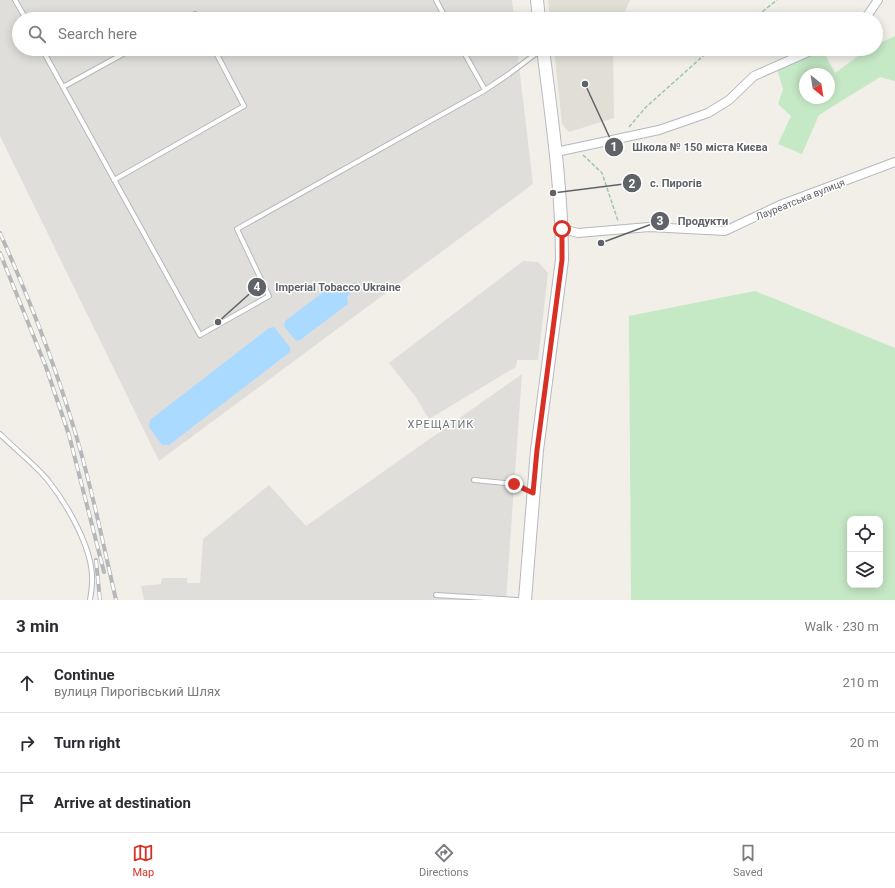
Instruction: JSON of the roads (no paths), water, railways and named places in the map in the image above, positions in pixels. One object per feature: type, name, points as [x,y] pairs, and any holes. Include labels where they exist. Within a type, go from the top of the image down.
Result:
[{"type":"street","points":[[537,0],[538,12]]},
{"type":"street","points":[[870,12],[878,0]]},
{"type":"street","points":[[525,600],[537,450],[562,260],[562,229],[556,152],[544,56]]},
{"type":"street","points":[[556,152],[659,130],[708,113],[729,100],[754,76],[799,56]]},
{"type":"street","name":"Лауреатська вулиця","points":[[562,229],[578,233],[649,227],[725,231],[780,205],[895,162]]},
{"type":"lane","points":[[15,0],[22,12]]},
{"type":"lane","points":[[436,0],[442,12]]},
{"type":"lane","points":[[46,56],[200,335],[269,296],[237,229],[485,90],[533,56]]},
{"type":"lane","points":[[63,87],[119,56]]},
{"type":"lane","points":[[114,180],[244,106],[218,56]]},
{"type":"lane","points":[[466,56],[485,90]]},
{"type":"lane","points":[[0,434],[46,478],[66,506],[84,541],[93,581],[90,600]]},
{"type":"lane","points":[[474,480],[514,484],[533,493]]},
{"type":"lane","points":[[436,595],[518,600]]},
{"type":"water","points":[[355,282],[359,287],[347,296],[348,304],[300,340],[296,341],[284,326],[285,321],[334,284],[337,284],[344,291]]},
{"type":"water","points":[[274,327],[290,347],[290,352],[169,445],[162,445],[149,427],[150,420],[269,328]]},
{"type":"railway","points":[[0,233],[41,331],[59,381],[87,474],[116,600]]},
{"type":"railway","points":[[0,253],[46,367],[69,435],[104,572]]},
{"type":"railway","points":[[96,560],[100,600]]},
{"type":"place","name":"Школа № 150 міста Києва","points":[[585,84]]},
{"type":"place","name":"с. Пирогів","points":[[553,193]]},
{"type":"place","name":"Продукти","points":[[601,243]]},
{"type":"place","name":"Imperial Tobacco Ukraine","points":[[218,322]]},
{"type":"district","name":"ХРЕЩАТИК","points":[[441,424]]}]
